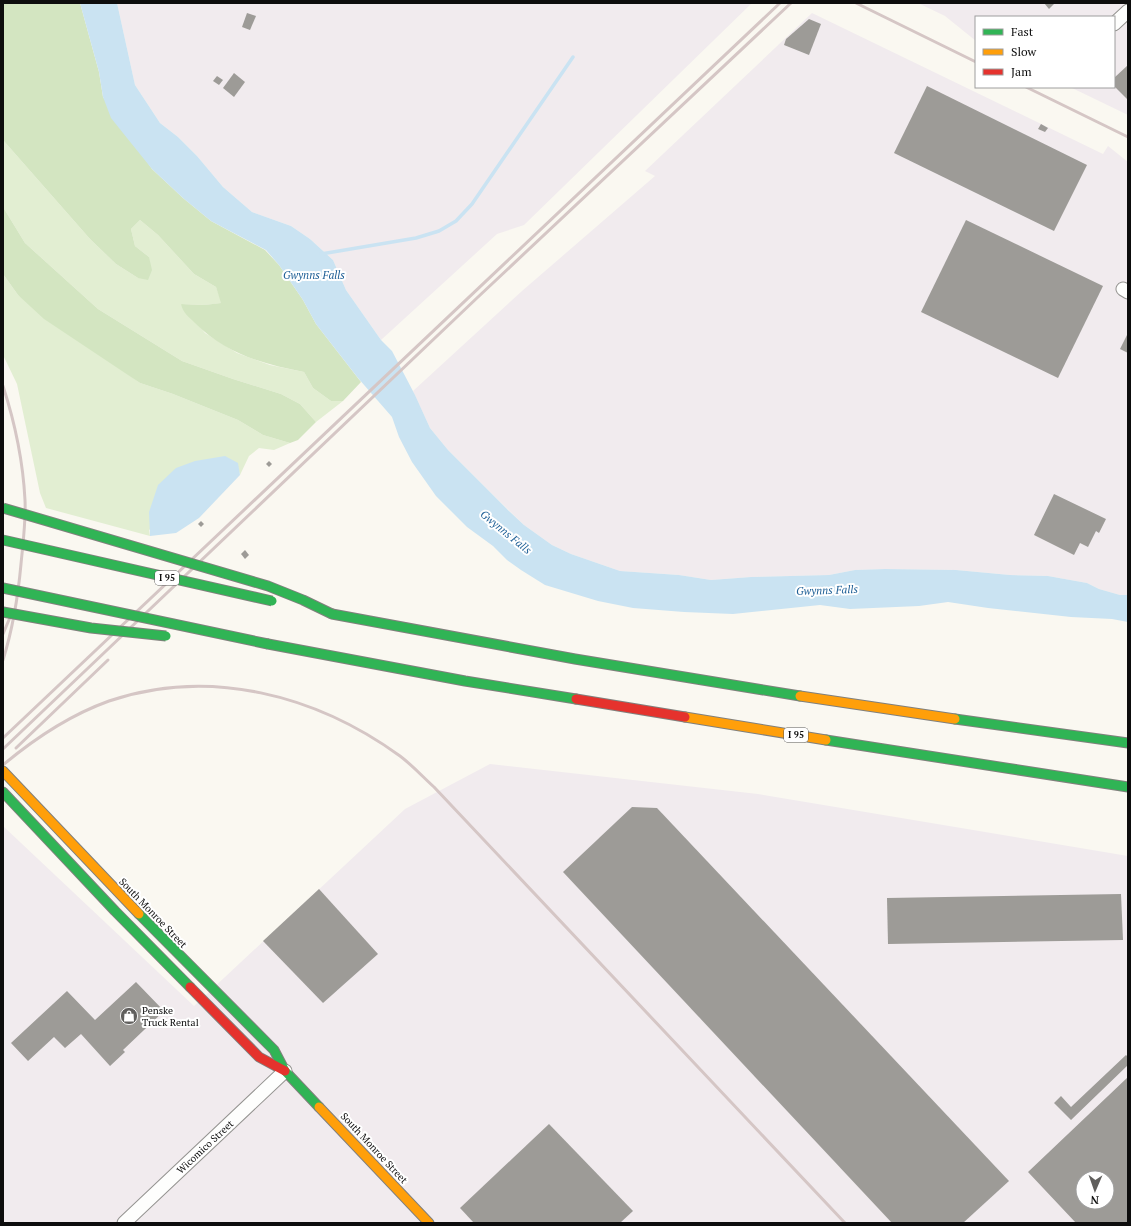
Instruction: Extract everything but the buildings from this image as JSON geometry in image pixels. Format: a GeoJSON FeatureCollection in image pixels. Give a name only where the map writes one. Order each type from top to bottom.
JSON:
{"type":"FeatureCollection","features":[{"type":"Feature","properties":{"kind":"main road"},"geometry":{"type":"LineString","coordinates":[[3,508],[268,586],[303,600],[332,614]]}},
{"type":"Feature","properties":{"kind":"main road","name":"I 95"},"geometry":{"type":"LineString","coordinates":[[3,540],[279,603]]}},
{"type":"Feature","properties":{"kind":"main road","name":"I 95"},"geometry":{"type":"LineString","coordinates":[[3,588],[268,644],[465,682],[1128,787]]}},
{"type":"Feature","properties":{"kind":"main road"},"geometry":{"type":"LineString","coordinates":[[294,606],[576,659],[756,689],[987,724],[1128,743]]}},
{"type":"Feature","properties":{"kind":"main road"},"geometry":{"type":"LineString","coordinates":[[3,612],[91,628],[174,637]]}},
{"type":"Feature","properties":{"kind":"main road"},"geometry":{"type":"LineString","coordinates":[[202,639],[268,644]]}},
{"type":"Feature","properties":{"kind":"main road","name":"South Monroe Street"},"geometry":{"type":"LineString","coordinates":[[3,771],[126,901],[274,1050],[285,1071],[429,1223]]}},
{"type":"Feature","properties":{"kind":"main road","name":"South Monroe Street"},"geometry":{"type":"LineString","coordinates":[[3,792],[115,911],[258,1057],[285,1071]]}},
{"type":"Feature","properties":{"kind":"street"},"geometry":{"type":"LineString","coordinates":[[1115,23],[1128,11]]}},
{"type":"Feature","properties":{"kind":"street","name":"Wicomico Street"},"geometry":{"type":"LineString","coordinates":[[124,1223],[285,1071]]}},
{"type":"Feature","properties":{"kind":"shaded area"},"geometry":{"type":"Polygon","coordinates":[[[117,3],[752,3],[524,225],[497,234],[381,340],[346,290],[333,260],[310,239],[291,226],[252,212],[223,187],[197,156],[178,137],[160,123],[135,85],[117,3]]]}},
{"type":"Feature","properties":{"kind":"shaded area"},"geometry":{"type":"Polygon","coordinates":[[[918,3],[1128,3],[1128,115],[1072,88],[1115,88],[1115,16],[975,16],[975,40],[945,16],[918,3]]]}},
{"type":"Feature","properties":{"kind":"shaded area"},"geometry":{"type":"Polygon","coordinates":[[[812,13],[1103,154],[1108,146],[1128,162],[1128,595],[1120,595],[1099,589],[1087,583],[1048,576],[1010,575],[956,570],[855,570],[829,575],[751,577],[711,580],[679,575],[620,571],[571,554],[552,545],[524,525],[448,450],[430,428],[413,391],[522,291],[655,176],[645,171],[812,13]]]}},
{"type":"Feature","properties":{"kind":"shaded area"},"geometry":{"type":"Polygon","coordinates":[[[490,764],[758,794],[1128,856],[1128,1223],[3,1223],[3,826],[194,1006],[405,809],[490,764]]]}},
{"type":"Feature","properties":{"kind":"green space"},"geometry":{"type":"Polygon","coordinates":[[[3,3],[80,3],[99,72],[103,97],[152,169],[183,198],[211,221],[265,250],[279,265],[303,300],[316,324],[361,382],[343,401],[331,401],[313,388],[304,372],[274,365],[246,356],[219,343],[207,334],[186,315],[181,304],[204,305],[221,303],[216,287],[194,274],[158,235],[140,220],[131,229],[135,246],[149,257],[152,270],[148,280],[138,278],[116,264],[90,239],[3,140],[3,3]]]}},
{"type":"Feature","properties":{"kind":"green space"},"geometry":{"type":"Polygon","coordinates":[[[3,140],[90,239],[116,264],[138,278],[149,257],[135,246],[131,229],[140,220],[158,235],[194,274],[216,287],[222,303],[204,305],[181,304],[205,333],[237,353],[270,365],[304,372],[313,388],[331,401],[343,401],[316,422],[300,404],[281,394],[182,361],[98,309],[25,243],[3,207],[3,140]]]}},
{"type":"Feature","properties":{"kind":"green space"},"geometry":{"type":"Polygon","coordinates":[[[3,207],[25,243],[98,309],[182,361],[281,394],[300,404],[316,422],[298,440],[290,443],[263,435],[238,420],[173,394],[140,383],[44,319],[18,295],[3,274],[3,207]]]}},
{"type":"Feature","properties":{"kind":"green space"},"geometry":{"type":"Polygon","coordinates":[[[3,274],[18,295],[140,383],[173,394],[238,420],[263,435],[290,443],[274,450],[259,448],[249,456],[240,475],[237,463],[149,530],[150,536],[46,508],[40,493],[17,384],[3,355],[3,274]]]}},
{"type":"Feature","properties":{"kind":"water","name":"Gwynns Falls"},"geometry":{"type":"Polygon","coordinates":[[[80,3],[117,3],[135,85],[160,123],[178,137],[197,156],[223,187],[252,212],[291,226],[310,239],[333,260],[346,290],[381,340],[392,351],[430,428],[448,450],[509,511],[524,525],[552,545],[571,554],[620,571],[679,575],[711,580],[751,577],[829,575],[855,570],[885,569],[956,570],[1010,575],[1048,576],[1087,583],[1099,589],[1120,595],[1128,595],[1128,622],[1112,619],[1071,617],[988,608],[948,602],[919,606],[850,609],[820,605],[733,614],[684,612],[633,608],[598,601],[545,585],[507,560],[493,546],[467,527],[436,496],[412,462],[399,437],[392,417],[358,378],[316,324],[303,300],[279,265],[266,250],[211,221],[183,198],[152,169],[111,118],[103,97],[99,72],[80,3]]]}},
{"type":"Feature","properties":{"kind":"water"},"geometry":{"type":"Polygon","coordinates":[[[225,456],[238,463],[240,475],[199,518],[176,533],[150,536],[149,512],[158,485],[176,468],[195,461],[225,456]]]}},
{"type":"Feature","properties":{"kind":"waterway"},"geometry":{"type":"LineString","coordinates":[[321,254],[416,238],[439,231],[456,221],[472,204],[573,57]]}},
{"type":"Feature","properties":{"kind":"railway"},"geometry":{"type":"LineString","coordinates":[[3,738],[780,3]]}},
{"type":"Feature","properties":{"kind":"railway"},"geometry":{"type":"LineString","coordinates":[[3,749],[478,297],[791,3]]}},
{"type":"Feature","properties":{"kind":"railway"},"geometry":{"type":"LineString","coordinates":[[856,3],[975,62]]}},
{"type":"Feature","properties":{"kind":"railway"},"geometry":{"type":"LineString","coordinates":[[1028,88],[1128,137]]}},
{"type":"Feature","properties":{"kind":"railway"},"geometry":{"type":"LineString","coordinates":[[3,386],[18,442],[24,485],[25,508],[25,524],[17,600],[10,636],[3,660]]}},
{"type":"Feature","properties":{"kind":"railway"},"geometry":{"type":"LineString","coordinates":[[3,634],[11,615]]}},
{"type":"Feature","properties":{"kind":"railway"},"geometry":{"type":"LineString","coordinates":[[16,748],[108,660]]}},
{"type":"Feature","properties":{"kind":"railway"},"geometry":{"type":"LineString","coordinates":[[3,765],[53,728],[80,713],[109,701],[147,691],[185,687],[223,687],[261,693],[298,703],[333,717],[368,735],[400,756],[434,787],[845,1223]]}},
{"type":"Feature","properties":{"kind":"traffic: fast"},"geometry":{"type":"LineString","coordinates":[[3,508],[268,586],[303,600],[332,614]]}},
{"type":"Feature","properties":{"kind":"traffic: fast"},"geometry":{"type":"LineString","coordinates":[[3,540],[272,601]]}},
{"type":"Feature","properties":{"kind":"traffic: fast"},"geometry":{"type":"LineString","coordinates":[[3,588],[268,644]]}},
{"type":"Feature","properties":{"kind":"traffic: fast"},"geometry":{"type":"LineString","coordinates":[[3,612],[91,628],[166,636]]}},
{"type":"Feature","properties":{"kind":"traffic: fast"},"geometry":{"type":"LineString","coordinates":[[332,614],[575,659],[800,696]]}},
{"type":"Feature","properties":{"kind":"traffic: fast"},"geometry":{"type":"LineString","coordinates":[[268,644],[465,681],[576,699]]}},
{"type":"Feature","properties":{"kind":"traffic: fast"},"geometry":{"type":"LineString","coordinates":[[955,719],[1128,743]]}},
{"type":"Feature","properties":{"kind":"traffic: fast"},"geometry":{"type":"LineString","coordinates":[[826,740],[1128,787]]}},
{"type":"Feature","properties":{"kind":"traffic: fast"},"geometry":{"type":"LineString","coordinates":[[3,792],[115,911],[190,987]]}},
{"type":"Feature","properties":{"kind":"traffic: fast"},"geometry":{"type":"LineString","coordinates":[[139,914],[274,1050],[285,1071],[319,1107]]}},
{"type":"Feature","properties":{"kind":"traffic: slow"},"geometry":{"type":"LineString","coordinates":[[800,696],[955,719]]}},
{"type":"Feature","properties":{"kind":"traffic: slow"},"geometry":{"type":"LineString","coordinates":[[685,717],[826,740]]}},
{"type":"Feature","properties":{"kind":"traffic: slow"},"geometry":{"type":"LineString","coordinates":[[3,771],[139,914]]}},
{"type":"Feature","properties":{"kind":"traffic: slow"},"geometry":{"type":"LineString","coordinates":[[319,1107],[429,1223]]}},
{"type":"Feature","properties":{"kind":"traffic: jam"},"geometry":{"type":"LineString","coordinates":[[576,699],[685,717]]}},
{"type":"Feature","properties":{"kind":"traffic: jam"},"geometry":{"type":"LineString","coordinates":[[190,987],[259,1057],[285,1071]]}},
{"type":"Feature","properties":{"kind":"place","name":"Penske Truck Rental"},"geometry":{"type":"Point","coordinates":[129,1016]}}]}
